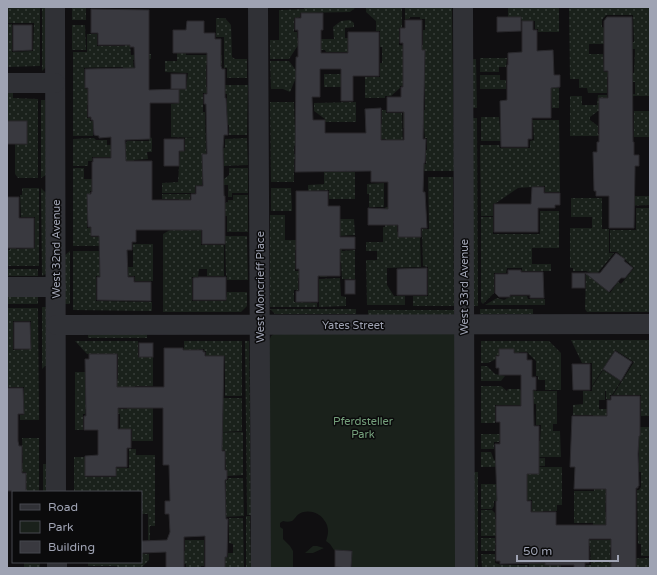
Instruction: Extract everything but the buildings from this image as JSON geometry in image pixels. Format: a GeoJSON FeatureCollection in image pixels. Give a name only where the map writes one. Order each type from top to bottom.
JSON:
{"type":"FeatureCollection","features":[{"type":"Feature","properties":{"kind":"street","name":"West 32nd Avenue"},"geometry":{"type":"LineString","coordinates":[[55,7],[56,491]]}},
{"type":"Feature","properties":{"kind":"street","name":"West Moncrieff Place"},"geometry":{"type":"LineString","coordinates":[[258,7],[261,568]]}},
{"type":"Feature","properties":{"kind":"street","name":"West 33rd Avenue"},"geometry":{"type":"LineString","coordinates":[[462,7],[465,568]]}},
{"type":"Feature","properties":{"kind":"street"},"geometry":{"type":"LineString","coordinates":[[7,84],[55,83]]}},
{"type":"Feature","properties":{"kind":"street"},"geometry":{"type":"LineString","coordinates":[[7,287],[56,287]]}},
{"type":"Feature","properties":{"kind":"street","name":"Yates Street"},"geometry":{"type":"LineString","coordinates":[[56,325],[650,324]]}},
{"type":"Feature","properties":{"kind":"green space"},"geometry":{"type":"Polygon","coordinates":[[[7,7],[40,7],[40,66],[7,67],[7,24],[12,24],[12,52],[33,51],[34,23],[7,23],[7,7]]]}},
{"type":"Feature","properties":{"kind":"green space"},"geometry":{"type":"Polygon","coordinates":[[[42,7],[46,7],[46,67],[42,71],[42,7]]]}},
{"type":"Feature","properties":{"kind":"green space"},"geometry":{"type":"Polygon","coordinates":[[[72,7],[86,7],[86,20],[72,20],[72,7]]]}},
{"type":"Feature","properties":{"kind":"green space"},"geometry":{"type":"Polygon","coordinates":[[[304,7],[355,8],[350,12],[300,13],[300,17],[294,18],[294,32],[297,32],[297,38],[301,38],[301,41],[289,59],[270,59],[270,40],[279,40],[279,10],[304,9],[304,7]]]}},
{"type":"Feature","properties":{"kind":"green space"},"geometry":{"type":"Polygon","coordinates":[[[366,7],[402,7],[402,28],[399,28],[399,45],[406,46],[403,66],[406,86],[400,86],[400,88],[391,96],[385,96],[385,98],[365,98],[365,77],[380,77],[380,63],[382,63],[380,31],[376,31],[376,21],[366,12],[366,7]]]}},
{"type":"Feature","properties":{"kind":"green space"},"geometry":{"type":"Polygon","coordinates":[[[405,7],[452,7],[454,171],[387,171],[414,164],[426,164],[424,150],[427,150],[427,138],[425,138],[424,128],[403,128],[403,110],[425,110],[425,87],[407,87],[407,74],[425,73],[425,50],[407,50],[407,45],[423,45],[425,19],[420,19],[420,17],[410,17],[409,19],[405,19],[405,7]]]}},
{"type":"Feature","properties":{"kind":"green space"},"geometry":{"type":"Polygon","coordinates":[[[508,7],[559,7],[559,32],[538,32],[538,29],[535,29],[535,21],[522,21],[521,17],[508,17],[508,7]]]}},
{"type":"Feature","properties":{"kind":"green space"},"geometry":{"type":"Polygon","coordinates":[[[569,7],[650,7],[650,96],[629,96],[629,94],[635,94],[635,82],[632,82],[629,73],[634,73],[635,49],[611,49],[607,42],[634,42],[633,15],[606,15],[602,20],[602,27],[605,28],[605,44],[589,44],[589,54],[603,54],[604,72],[627,72],[627,76],[607,77],[607,93],[588,93],[587,88],[579,88],[579,79],[570,79],[569,7]]]}},
{"type":"Feature","properties":{"kind":"green space"},"geometry":{"type":"Polygon","coordinates":[[[216,18],[225,18],[231,25],[232,57],[235,59],[247,59],[247,78],[227,78],[227,68],[224,68],[224,37],[216,37],[216,18]]]}},
{"type":"Feature","properties":{"kind":"green space"},"geometry":{"type":"Polygon","coordinates":[[[350,20],[354,23],[354,27],[345,28],[345,38],[354,38],[355,52],[326,52],[325,50],[319,50],[321,39],[334,39],[333,27],[341,21],[350,20]]]}},
{"type":"Feature","properties":{"kind":"green space"},"geometry":{"type":"Polygon","coordinates":[[[72,25],[85,25],[86,50],[72,50],[72,25]]]}},
{"type":"Feature","properties":{"kind":"green space"},"geometry":{"type":"Polygon","coordinates":[[[87,34],[97,34],[97,46],[125,46],[125,34],[129,34],[131,55],[151,54],[151,59],[133,60],[134,70],[123,90],[123,67],[73,68],[73,52],[87,52],[87,34]]]}},
{"type":"Feature","properties":{"kind":"green space"},"geometry":{"type":"Polygon","coordinates":[[[186,48],[186,55],[222,55],[222,65],[206,65],[206,87],[224,87],[224,93],[203,93],[206,154],[202,154],[202,185],[195,186],[195,193],[162,193],[162,183],[178,182],[180,151],[185,151],[185,138],[200,138],[171,137],[171,104],[179,103],[179,89],[186,89],[188,73],[165,72],[165,61],[177,61],[177,51],[186,48]]]}},
{"type":"Feature","properties":{"kind":"green space"},"geometry":{"type":"Polygon","coordinates":[[[480,58],[507,58],[506,67],[499,67],[499,72],[480,72],[480,58]]]}},
{"type":"Feature","properties":{"kind":"green space"},"geometry":{"type":"Polygon","coordinates":[[[472,59],[476,59],[477,108],[472,108],[472,59]]]}},
{"type":"Feature","properties":{"kind":"green space"},"geometry":{"type":"Polygon","coordinates":[[[270,61],[289,61],[298,73],[290,92],[283,89],[271,89],[270,61]]]}},
{"type":"Feature","properties":{"kind":"green space"},"geometry":{"type":"Polygon","coordinates":[[[73,68],[84,68],[85,89],[119,89],[91,105],[87,105],[87,118],[90,118],[90,121],[93,121],[93,136],[73,136],[73,68]]]}},
{"type":"Feature","properties":{"kind":"green space"},"geometry":{"type":"Polygon","coordinates":[[[324,74],[346,74],[346,87],[324,87],[324,74]]]}},
{"type":"Feature","properties":{"kind":"green space"},"geometry":{"type":"Polygon","coordinates":[[[480,75],[500,75],[500,80],[506,80],[506,89],[480,89],[480,75]]]}},
{"type":"Feature","properties":{"kind":"green space"},"geometry":{"type":"Polygon","coordinates":[[[225,85],[248,85],[247,135],[229,135],[229,125],[206,124],[206,119],[227,119],[227,94],[225,94],[225,85]]]}},
{"type":"Feature","properties":{"kind":"green space"},"geometry":{"type":"Polygon","coordinates":[[[551,88],[559,88],[559,108],[552,108],[551,95],[539,95],[551,88]]]}},
{"type":"Feature","properties":{"kind":"green space"},"geometry":{"type":"Polygon","coordinates":[[[7,92],[13,92],[13,98],[38,99],[38,178],[18,178],[15,174],[15,144],[27,144],[27,121],[7,121],[7,92]]]}},
{"type":"Feature","properties":{"kind":"green space"},"geometry":{"type":"Polygon","coordinates":[[[598,95],[607,95],[607,111],[598,111],[590,117],[590,120],[598,126],[598,134],[633,134],[633,136],[570,136],[570,96],[582,96],[582,105],[597,105],[598,95]]]}},
{"type":"Feature","properties":{"kind":"green space"},"geometry":{"type":"Polygon","coordinates":[[[41,100],[45,100],[46,175],[41,178],[41,100]]]}},
{"type":"Feature","properties":{"kind":"green space"},"geometry":{"type":"Polygon","coordinates":[[[270,102],[294,102],[295,131],[325,131],[294,146],[294,154],[327,154],[327,159],[294,159],[294,182],[271,182],[270,102]]]}},
{"type":"Feature","properties":{"kind":"green space"},"geometry":{"type":"Polygon","coordinates":[[[356,102],[356,122],[325,122],[325,119],[314,111],[314,103],[356,102]]]}},
{"type":"Feature","properties":{"kind":"green space"},"geometry":{"type":"Polygon","coordinates":[[[382,110],[386,110],[386,113],[402,113],[403,151],[387,151],[386,139],[369,139],[369,132],[366,132],[366,124],[382,124],[382,110]]]}},
{"type":"Feature","properties":{"kind":"green space"},"geometry":{"type":"Polygon","coordinates":[[[634,111],[650,111],[650,137],[634,137],[634,111]]]}},
{"type":"Feature","properties":{"kind":"green space"},"geometry":{"type":"Polygon","coordinates":[[[481,117],[499,117],[501,141],[481,141],[481,117]]]}},
{"type":"Feature","properties":{"kind":"green space"},"geometry":{"type":"Polygon","coordinates":[[[473,118],[477,118],[478,306],[473,306],[473,118]]]}},
{"type":"Feature","properties":{"kind":"green space"},"geometry":{"type":"Polygon","coordinates":[[[503,120],[559,120],[560,192],[545,192],[545,186],[518,188],[493,204],[493,216],[481,216],[480,145],[499,145],[500,148],[530,148],[530,141],[534,140],[533,123],[503,123],[503,120]]]}},
{"type":"Feature","properties":{"kind":"green space"},"geometry":{"type":"Polygon","coordinates":[[[149,137],[152,138],[152,152],[147,152],[148,159],[134,160],[134,177],[118,157],[92,157],[92,161],[88,161],[88,166],[73,166],[73,139],[94,138],[96,140],[107,140],[107,145],[126,144],[127,141],[149,141],[149,137]]]}},
{"type":"Feature","properties":{"kind":"green space"},"geometry":{"type":"Polygon","coordinates":[[[247,138],[248,165],[224,166],[224,154],[207,154],[207,148],[225,148],[225,139],[247,138]]]}},
{"type":"Feature","properties":{"kind":"green space"},"geometry":{"type":"Polygon","coordinates":[[[73,168],[84,168],[84,179],[127,179],[118,191],[90,191],[90,194],[87,194],[87,205],[91,206],[91,219],[87,219],[87,228],[91,228],[91,237],[106,237],[118,246],[73,246],[73,168]]]}},
{"type":"Feature","properties":{"kind":"green space"},"geometry":{"type":"Polygon","coordinates":[[[229,168],[248,168],[248,193],[232,193],[232,197],[228,197],[228,185],[203,185],[203,181],[224,179],[229,175],[229,168]]]}},
{"type":"Feature","properties":{"kind":"green space"},"geometry":{"type":"Polygon","coordinates":[[[324,172],[355,172],[355,199],[329,199],[329,190],[308,191],[308,185],[324,184],[324,172]]]}},
{"type":"Feature","properties":{"kind":"green space"},"geometry":{"type":"Polygon","coordinates":[[[428,177],[453,177],[454,306],[413,306],[413,296],[428,296],[428,267],[423,266],[422,229],[429,229],[428,177]]]}},
{"type":"Feature","properties":{"kind":"green space"},"geometry":{"type":"Polygon","coordinates":[[[384,183],[384,207],[369,207],[367,184],[384,183]]]}},
{"type":"Feature","properties":{"kind":"green space"},"geometry":{"type":"Polygon","coordinates":[[[22,188],[39,188],[39,266],[7,266],[7,250],[10,250],[10,222],[7,208],[15,216],[16,249],[35,248],[35,217],[21,217],[20,195],[22,195],[22,188]]]}},
{"type":"Feature","properties":{"kind":"green space"},"geometry":{"type":"Polygon","coordinates":[[[41,188],[46,193],[46,274],[42,276],[41,188]]]}},
{"type":"Feature","properties":{"kind":"green space"},"geometry":{"type":"Polygon","coordinates":[[[271,188],[291,188],[292,211],[271,211],[271,188]]]}},
{"type":"Feature","properties":{"kind":"green space"},"geometry":{"type":"Polygon","coordinates":[[[162,194],[190,194],[190,209],[179,213],[179,199],[162,199],[162,194]]]}},
{"type":"Feature","properties":{"kind":"green space"},"geometry":{"type":"Polygon","coordinates":[[[233,195],[248,195],[248,232],[227,232],[227,216],[223,216],[223,204],[228,202],[228,200],[233,200],[233,195]]]}},
{"type":"Feature","properties":{"kind":"green space"},"geometry":{"type":"Polygon","coordinates":[[[620,196],[650,196],[650,205],[626,206],[620,196]]]}},
{"type":"Feature","properties":{"kind":"green space"},"geometry":{"type":"Polygon","coordinates":[[[571,198],[602,198],[602,229],[609,229],[609,253],[614,253],[596,275],[586,271],[573,271],[573,268],[570,268],[570,228],[592,228],[592,217],[571,217],[571,198]]]}},
{"type":"Feature","properties":{"kind":"green space"},"geometry":{"type":"Polygon","coordinates":[[[386,207],[401,207],[397,218],[397,232],[401,232],[401,237],[420,237],[421,267],[387,268],[387,285],[394,296],[405,296],[405,305],[367,305],[366,260],[377,260],[377,251],[366,251],[366,242],[383,242],[383,227],[385,227],[386,207]]]}},
{"type":"Feature","properties":{"kind":"green space"},"geometry":{"type":"Polygon","coordinates":[[[636,208],[650,208],[650,312],[587,312],[585,309],[586,273],[595,277],[605,285],[603,287],[610,293],[618,282],[621,284],[634,268],[617,252],[610,252],[610,230],[636,230],[636,208]]]}},
{"type":"Feature","properties":{"kind":"green space"},"geometry":{"type":"Polygon","coordinates":[[[540,211],[559,211],[559,248],[532,248],[532,264],[551,264],[551,271],[522,271],[522,268],[507,268],[506,273],[494,273],[494,293],[483,304],[481,302],[481,217],[493,217],[493,234],[540,234],[540,211]]]}},
{"type":"Feature","properties":{"kind":"green space"},"geometry":{"type":"Polygon","coordinates":[[[270,215],[285,215],[285,240],[325,240],[325,249],[295,250],[295,271],[307,271],[319,267],[319,277],[298,278],[298,290],[294,290],[294,302],[317,303],[317,307],[270,307],[270,215]]]}},
{"type":"Feature","properties":{"kind":"green space"},"geometry":{"type":"Polygon","coordinates":[[[323,219],[354,219],[355,235],[339,236],[323,219]]]}},
{"type":"Feature","properties":{"kind":"green space"},"geometry":{"type":"Polygon","coordinates":[[[170,230],[201,230],[201,245],[224,245],[224,276],[207,276],[207,269],[199,269],[198,277],[192,277],[192,301],[226,301],[227,292],[247,292],[247,306],[241,312],[163,312],[163,234],[170,230]]]}},
{"type":"Feature","properties":{"kind":"green space"},"geometry":{"type":"Polygon","coordinates":[[[225,236],[247,236],[248,280],[227,280],[225,236]]]}},
{"type":"Feature","properties":{"kind":"green space"},"geometry":{"type":"Polygon","coordinates":[[[342,237],[342,251],[355,250],[355,279],[342,279],[341,262],[327,262],[327,277],[320,277],[320,267],[342,237]]]}},
{"type":"Feature","properties":{"kind":"green space"},"geometry":{"type":"Polygon","coordinates":[[[133,244],[153,244],[153,281],[135,281],[135,276],[128,276],[128,267],[133,267],[133,244]]]}},
{"type":"Feature","properties":{"kind":"green space"},"geometry":{"type":"Polygon","coordinates":[[[70,251],[70,304],[65,304],[65,255],[70,251]]]}},
{"type":"Feature","properties":{"kind":"green space"},"geometry":{"type":"Polygon","coordinates":[[[73,251],[99,251],[99,265],[127,276],[96,276],[96,301],[152,302],[152,311],[73,310],[73,251]]]}},
{"type":"Feature","properties":{"kind":"green space"},"geometry":{"type":"Polygon","coordinates":[[[7,269],[38,269],[38,276],[7,276],[7,269]]]}},
{"type":"Feature","properties":{"kind":"green space"},"geometry":{"type":"Polygon","coordinates":[[[340,278],[341,296],[346,297],[346,306],[319,307],[319,279],[340,278]]]}},
{"type":"Feature","properties":{"kind":"green space"},"geometry":{"type":"Polygon","coordinates":[[[7,296],[38,296],[38,304],[7,304],[7,296]]]}},
{"type":"Feature","properties":{"kind":"green space"},"geometry":{"type":"Polygon","coordinates":[[[512,296],[527,296],[528,299],[545,299],[545,305],[485,305],[497,298],[504,300],[512,296]]]}},
{"type":"Feature","properties":{"kind":"green space"},"geometry":{"type":"Polygon","coordinates":[[[42,307],[46,307],[46,365],[42,369],[42,307]]]}},
{"type":"Feature","properties":{"kind":"green space"},"geometry":{"type":"Polygon","coordinates":[[[7,308],[38,308],[39,420],[20,420],[20,415],[24,415],[24,387],[7,387],[7,308]],[[13,321],[13,350],[31,349],[31,321],[13,321]]]}},
{"type":"Feature","properties":{"kind":"green space"},"geometry":{"type":"Polygon","coordinates":[[[270,309],[356,309],[356,314],[275,314],[270,309]]]}},
{"type":"Feature","properties":{"kind":"green space"},"geometry":{"type":"Polygon","coordinates":[[[480,309],[533,309],[533,314],[480,314],[480,309]]]}},
{"type":"Feature","properties":{"kind":"green space"},"geometry":{"type":"Polygon","coordinates":[[[368,310],[454,310],[454,315],[368,315],[368,310]]]}},
{"type":"Feature","properties":{"kind":"green space","name":"Pferdsteller Park"},"geometry":{"type":"Polygon","coordinates":[[[456,333],[457,568],[352,568],[352,550],[334,550],[326,541],[328,530],[326,522],[322,517],[313,512],[302,512],[292,521],[283,521],[280,523],[280,527],[283,529],[283,539],[293,551],[293,568],[270,568],[269,341],[271,336],[274,334],[456,333]]]}},
{"type":"Feature","properties":{"kind":"green space"},"geometry":{"type":"Polygon","coordinates":[[[88,334],[147,334],[147,338],[88,338],[88,334]]]}},
{"type":"Feature","properties":{"kind":"green space"},"geometry":{"type":"Polygon","coordinates":[[[571,340],[650,340],[650,416],[641,416],[641,395],[613,395],[634,362],[615,350],[592,386],[592,363],[582,363],[571,340]]]}},
{"type":"Feature","properties":{"kind":"green space"},"geometry":{"type":"Polygon","coordinates":[[[75,341],[138,341],[138,357],[153,357],[153,386],[135,386],[135,408],[153,408],[153,441],[132,441],[132,429],[120,429],[120,414],[113,414],[113,409],[127,409],[127,404],[116,388],[88,379],[118,379],[118,354],[87,354],[75,341]]]}},
{"type":"Feature","properties":{"kind":"green space"},"geometry":{"type":"Polygon","coordinates":[[[184,341],[242,341],[242,396],[225,396],[225,356],[206,356],[206,351],[204,351],[204,349],[184,351],[184,341]]]}},
{"type":"Feature","properties":{"kind":"green space"},"geometry":{"type":"Polygon","coordinates":[[[245,341],[249,341],[251,515],[247,515],[245,341]]]}},
{"type":"Feature","properties":{"kind":"green space"},"geometry":{"type":"Polygon","coordinates":[[[481,341],[549,341],[561,353],[561,390],[545,390],[545,380],[538,380],[538,376],[536,376],[536,361],[527,352],[519,352],[519,355],[515,355],[514,349],[499,349],[499,355],[496,355],[496,359],[488,363],[481,363],[481,341]]]}},
{"type":"Feature","properties":{"kind":"green space"},"geometry":{"type":"Polygon","coordinates":[[[481,366],[487,366],[495,374],[505,376],[501,381],[481,381],[481,366]]]}},
{"type":"Feature","properties":{"kind":"green space"},"geometry":{"type":"Polygon","coordinates":[[[603,370],[621,381],[612,395],[610,395],[610,399],[606,399],[606,391],[592,391],[592,387],[603,370]]]}},
{"type":"Feature","properties":{"kind":"green space"},"geometry":{"type":"Polygon","coordinates":[[[75,372],[87,372],[85,404],[112,404],[112,409],[85,409],[85,414],[83,414],[83,430],[75,430],[75,372]]]}},
{"type":"Feature","properties":{"kind":"green space"},"geometry":{"type":"Polygon","coordinates":[[[481,386],[501,386],[507,391],[508,389],[520,389],[521,391],[557,391],[557,424],[553,424],[553,431],[560,431],[561,457],[536,457],[530,442],[540,441],[541,425],[536,425],[536,404],[530,403],[530,401],[521,401],[521,405],[495,405],[495,423],[481,423],[481,386]]]}},
{"type":"Feature","properties":{"kind":"green space"},"geometry":{"type":"Polygon","coordinates":[[[583,391],[605,391],[605,400],[599,400],[599,409],[609,409],[609,413],[593,433],[593,415],[573,415],[573,405],[583,404],[583,391]]]}},
{"type":"Feature","properties":{"kind":"green space"},"geometry":{"type":"Polygon","coordinates":[[[184,398],[242,398],[242,431],[223,432],[223,413],[187,413],[184,398]]]}},
{"type":"Feature","properties":{"kind":"green space"},"geometry":{"type":"Polygon","coordinates":[[[640,427],[650,427],[650,556],[641,556],[641,544],[638,544],[637,490],[641,487],[641,472],[636,470],[636,463],[639,463],[639,447],[635,446],[635,436],[640,436],[640,427]]]}},
{"type":"Feature","properties":{"kind":"green space"},"geometry":{"type":"Polygon","coordinates":[[[243,432],[243,475],[227,476],[225,450],[220,450],[193,433],[243,432]]]}},
{"type":"Feature","properties":{"kind":"green space"},"geometry":{"type":"Polygon","coordinates":[[[481,434],[515,434],[523,441],[499,441],[494,442],[494,449],[481,449],[481,434]]]}},
{"type":"Feature","properties":{"kind":"green space"},"geometry":{"type":"Polygon","coordinates":[[[22,438],[39,438],[39,491],[26,491],[26,472],[7,472],[7,463],[23,463],[22,438]]]}},
{"type":"Feature","properties":{"kind":"green space"},"geometry":{"type":"Polygon","coordinates":[[[129,449],[136,449],[136,455],[155,455],[155,526],[150,526],[150,540],[148,540],[148,514],[142,514],[142,491],[74,491],[74,457],[85,457],[85,477],[116,477],[116,468],[129,468],[129,449]]]}},
{"type":"Feature","properties":{"kind":"green space"},"geometry":{"type":"Polygon","coordinates":[[[481,452],[491,452],[494,460],[545,458],[545,466],[481,467],[481,452]]]}},
{"type":"Feature","properties":{"kind":"green space"},"geometry":{"type":"Polygon","coordinates":[[[43,464],[47,464],[47,491],[43,491],[43,464]]]}},
{"type":"Feature","properties":{"kind":"green space"},"geometry":{"type":"Polygon","coordinates":[[[539,467],[562,467],[562,505],[557,505],[557,511],[543,511],[543,525],[532,515],[532,500],[494,501],[494,506],[492,509],[481,509],[481,484],[499,484],[511,489],[527,489],[527,474],[539,474],[539,467]]]}},
{"type":"Feature","properties":{"kind":"green space"},"geometry":{"type":"Polygon","coordinates":[[[594,469],[610,489],[636,489],[636,492],[606,493],[605,512],[620,512],[620,518],[606,518],[605,538],[593,538],[593,523],[574,523],[574,491],[594,491],[594,469]]]}},
{"type":"Feature","properties":{"kind":"green space"},"geometry":{"type":"Polygon","coordinates":[[[474,472],[478,472],[478,568],[474,568],[474,472]]]}},
{"type":"Feature","properties":{"kind":"green space"},"geometry":{"type":"Polygon","coordinates":[[[228,478],[243,478],[244,516],[222,517],[223,508],[226,507],[226,480],[228,480],[228,478]]]}},
{"type":"Feature","properties":{"kind":"green space"},"geometry":{"type":"Polygon","coordinates":[[[481,510],[492,510],[495,513],[495,519],[499,519],[499,527],[496,527],[496,536],[481,536],[481,510]]]}},
{"type":"Feature","properties":{"kind":"green space"},"geometry":{"type":"Polygon","coordinates":[[[246,516],[250,516],[251,568],[246,568],[246,516]]]}},
{"type":"Feature","properties":{"kind":"green space"},"geometry":{"type":"Polygon","coordinates":[[[229,518],[243,518],[244,568],[205,566],[205,558],[228,557],[228,553],[233,553],[233,544],[229,543],[229,518]]]}},
{"type":"Feature","properties":{"kind":"green space"},"geometry":{"type":"Polygon","coordinates":[[[481,538],[495,538],[495,543],[499,543],[499,545],[495,545],[495,551],[481,551],[481,538]]]}},
{"type":"Feature","properties":{"kind":"green space"},"geometry":{"type":"Polygon","coordinates":[[[185,540],[204,540],[204,566],[201,566],[201,568],[186,568],[186,564],[166,564],[166,551],[185,551],[185,540]]]}},
{"type":"Feature","properties":{"kind":"green space"},"geometry":{"type":"Polygon","coordinates":[[[572,540],[614,540],[614,547],[610,548],[610,559],[650,558],[650,568],[586,568],[586,565],[591,565],[590,546],[572,546],[572,540]]]}},
{"type":"Feature","properties":{"kind":"green space"},"geometry":{"type":"Polygon","coordinates":[[[313,546],[324,548],[313,553],[305,553],[313,546]]]}},
{"type":"Feature","properties":{"kind":"green space"},"geometry":{"type":"Polygon","coordinates":[[[545,553],[545,565],[561,565],[561,568],[529,568],[529,563],[545,553]]]}},
{"type":"Feature","properties":{"kind":"green space"},"geometry":{"type":"Polygon","coordinates":[[[142,554],[149,554],[149,560],[141,568],[88,566],[88,563],[142,563],[142,554]]]}},
{"type":"Feature","properties":{"kind":"green space"},"geometry":{"type":"Polygon","coordinates":[[[481,554],[495,554],[495,563],[501,565],[528,565],[528,568],[482,568],[481,554]]]}},
{"type":"Feature","properties":{"kind":"green space"},"geometry":{"type":"Polygon","coordinates":[[[24,563],[40,563],[40,568],[24,568],[24,563]]]}}]}
